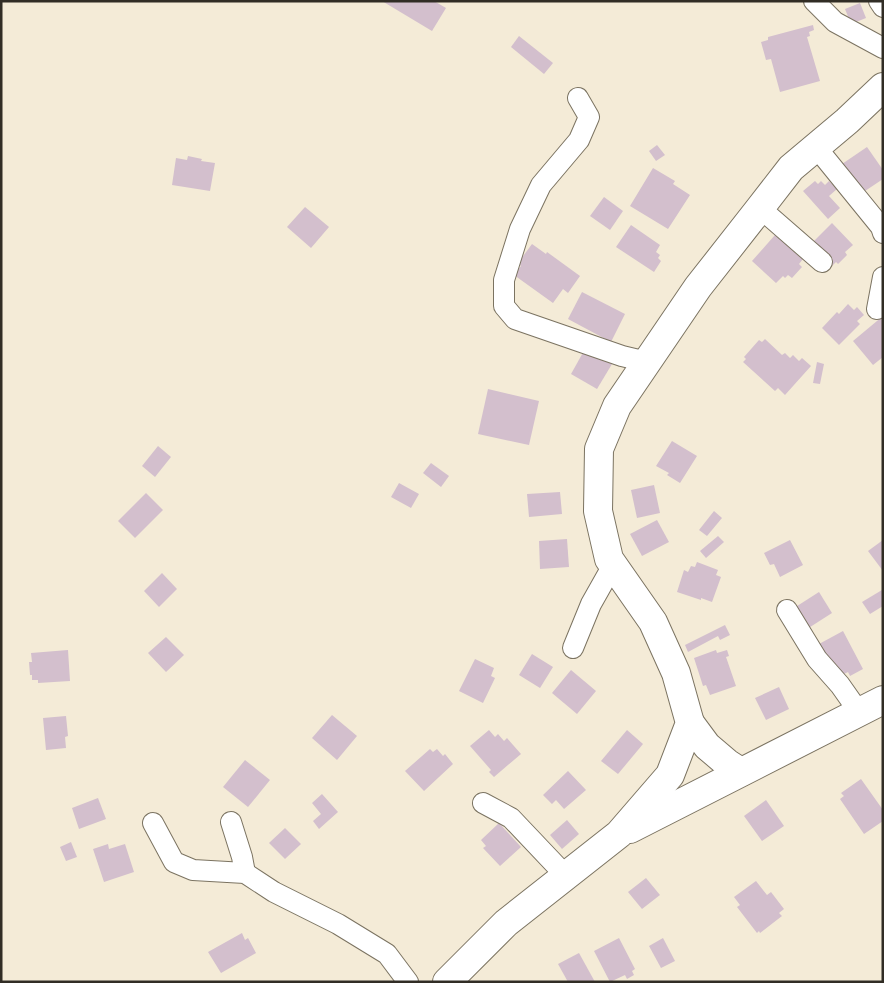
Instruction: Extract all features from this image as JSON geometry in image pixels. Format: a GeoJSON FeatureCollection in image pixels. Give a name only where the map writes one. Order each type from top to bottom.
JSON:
{"type":"FeatureCollection","features":[{"type":"Feature","properties":{"kind":"street"},"geometry":{"type":"LineString","coordinates":[[814,1],[835,22],[883,48]]}},
{"type":"Feature","properties":{"kind":"street"},"geometry":{"type":"LineString","coordinates":[[879,1],[883,7]]}},
{"type":"Feature","properties":{"kind":"street"},"geometry":{"type":"LineString","coordinates":[[742,772],[727,763],[707,746],[690,723],[676,673],[653,622],[609,559],[598,511],[599,449],[617,406],[698,287],[791,168],[881,92]]}},
{"type":"Feature","properties":{"kind":"street"},"geometry":{"type":"LineString","coordinates":[[578,98],[589,117],[579,140],[541,186],[520,229],[504,280],[504,306],[515,319],[622,356],[647,362]]}},
{"type":"Feature","properties":{"kind":"street"},"geometry":{"type":"LineString","coordinates":[[816,146],[882,227],[883,234]]}},
{"type":"Feature","properties":{"kind":"street"},"geometry":{"type":"LineString","coordinates":[[760,208],[822,262]]}},
{"type":"Feature","properties":{"kind":"street"},"geometry":{"type":"LineString","coordinates":[[876,309],[883,277]]}},
{"type":"Feature","properties":{"kind":"street"},"geometry":{"type":"LineString","coordinates":[[573,648],[591,604],[614,565]]}},
{"type":"Feature","properties":{"kind":"street"},"geometry":{"type":"LineString","coordinates":[[786,610],[817,658],[840,685],[859,712]]}},
{"type":"Feature","properties":{"kind":"street"},"geometry":{"type":"LineString","coordinates":[[619,834],[883,700]]}},
{"type":"Feature","properties":{"kind":"street"},"geometry":{"type":"LineString","coordinates":[[447,982],[506,923],[619,834],[670,775],[690,723]]}},
{"type":"Feature","properties":{"kind":"street"},"geometry":{"type":"LineString","coordinates":[[483,803],[511,818],[566,876]]}},
{"type":"Feature","properties":{"kind":"street"},"geometry":{"type":"LineString","coordinates":[[231,822],[242,857],[245,874]]}},
{"type":"Feature","properties":{"kind":"street"},"geometry":{"type":"LineString","coordinates":[[153,823],[174,862],[193,870],[245,874],[274,892],[338,924],[386,954],[408,982]]}},
{"type":"Feature","properties":{"kind":"building"},"geometry":{"type":"Polygon","coordinates":[[[382,1],[434,1],[446,8],[432,31],[382,1]]]}},
{"type":"Feature","properties":{"kind":"building"},"geometry":{"type":"Polygon","coordinates":[[[860,3],[866,18],[851,24],[845,9],[860,3]]]}},
{"type":"Feature","properties":{"kind":"building"},"geometry":{"type":"Polygon","coordinates":[[[813,25],[814,30],[809,32],[810,36],[807,37],[820,81],[780,92],[771,59],[766,60],[761,42],[768,40],[768,37],[813,25]]]}},
{"type":"Feature","properties":{"kind":"building"},"geometry":{"type":"Polygon","coordinates":[[[519,36],[553,63],[544,74],[511,47],[519,36]]]}},
{"type":"Feature","properties":{"kind":"building"},"geometry":{"type":"Polygon","coordinates":[[[657,145],[665,155],[656,161],[649,151],[657,145]]]}},
{"type":"Feature","properties":{"kind":"building"},"geometry":{"type":"Polygon","coordinates":[[[867,147],[883,170],[883,179],[862,193],[842,164],[867,147]]]}},
{"type":"Feature","properties":{"kind":"building"},"geometry":{"type":"Polygon","coordinates":[[[188,156],[202,159],[201,161],[215,163],[210,191],[172,185],[176,158],[187,160],[188,156]]]}},
{"type":"Feature","properties":{"kind":"building"},"geometry":{"type":"Polygon","coordinates":[[[653,168],[675,181],[673,184],[690,195],[668,229],[630,206],[653,168]]]}},
{"type":"Feature","properties":{"kind":"building"},"geometry":{"type":"Polygon","coordinates":[[[815,181],[818,184],[821,181],[825,185],[829,181],[837,189],[829,196],[840,208],[828,219],[803,191],[815,181]]]}},
{"type":"Feature","properties":{"kind":"building"},"geometry":{"type":"Polygon","coordinates":[[[604,197],[623,211],[610,230],[590,216],[604,197]]]}},
{"type":"Feature","properties":{"kind":"building"},"geometry":{"type":"Polygon","coordinates":[[[305,207],[329,227],[311,248],[287,227],[305,207]]]}},
{"type":"Feature","properties":{"kind":"building"},"geometry":{"type":"Polygon","coordinates":[[[832,223],[853,245],[845,252],[847,255],[838,264],[836,262],[832,266],[814,247],[817,244],[814,241],[832,223]]]}},
{"type":"Feature","properties":{"kind":"building"},"geometry":{"type":"Polygon","coordinates":[[[631,225],[660,245],[656,252],[660,255],[658,258],[661,261],[654,272],[616,247],[631,225]]]}},
{"type":"Feature","properties":{"kind":"building"},"geometry":{"type":"Polygon","coordinates":[[[775,235],[803,259],[799,264],[802,267],[792,278],[788,275],[785,278],[783,276],[776,283],[752,261],[775,235]]]}},
{"type":"Feature","properties":{"kind":"building"},"geometry":{"type":"Polygon","coordinates":[[[532,244],[546,254],[547,252],[580,276],[568,293],[563,289],[553,303],[514,275],[521,266],[518,263],[532,244]]]}},
{"type":"Feature","properties":{"kind":"building"},"geometry":{"type":"Polygon","coordinates":[[[582,292],[625,314],[611,342],[568,319],[582,292]]]}},
{"type":"Feature","properties":{"kind":"building"},"geometry":{"type":"Polygon","coordinates":[[[848,304],[854,310],[857,307],[864,315],[857,321],[860,324],[839,345],[822,328],[837,312],[839,314],[848,304]]]}},
{"type":"Feature","properties":{"kind":"building"},"geometry":{"type":"Polygon","coordinates":[[[883,316],[883,357],[873,365],[853,341],[883,316]]]}},
{"type":"Feature","properties":{"kind":"building"},"geometry":{"type":"Polygon","coordinates":[[[765,339],[782,355],[785,353],[790,358],[793,355],[799,361],[802,358],[811,366],[785,395],[778,388],[775,391],[743,362],[746,359],[744,357],[759,340],[762,342],[765,339]]]}},
{"type":"Feature","properties":{"kind":"building"},"geometry":{"type":"Polygon","coordinates":[[[585,349],[612,364],[597,389],[571,374],[585,349]]]}},
{"type":"Feature","properties":{"kind":"building"},"geometry":{"type":"Polygon","coordinates":[[[817,362],[824,364],[820,384],[813,383],[817,362]]]}},
{"type":"Feature","properties":{"kind":"building"},"geometry":{"type":"Polygon","coordinates":[[[488,389],[539,401],[529,445],[478,434],[488,389]]]}},
{"type":"Feature","properties":{"kind":"building"},"geometry":{"type":"Polygon","coordinates":[[[672,441],[697,456],[680,483],[667,475],[669,473],[656,466],[672,441]]]}},
{"type":"Feature","properties":{"kind":"building"},"geometry":{"type":"Polygon","coordinates":[[[158,446],[171,457],[155,477],[142,466],[158,446]]]}},
{"type":"Feature","properties":{"kind":"building"},"geometry":{"type":"Polygon","coordinates":[[[431,463],[449,476],[441,487],[423,473],[431,463]]]}},
{"type":"Feature","properties":{"kind":"building"},"geometry":{"type":"Polygon","coordinates":[[[399,483],[419,494],[411,508],[391,497],[399,483]]]}},
{"type":"Feature","properties":{"kind":"building"},"geometry":{"type":"Polygon","coordinates":[[[654,485],[660,513],[637,518],[631,490],[654,485]]]}},
{"type":"Feature","properties":{"kind":"building"},"geometry":{"type":"Polygon","coordinates":[[[560,492],[562,514],[529,517],[527,494],[560,492]]]}},
{"type":"Feature","properties":{"kind":"building"},"geometry":{"type":"Polygon","coordinates":[[[146,493],[163,510],[135,538],[118,521],[146,493]]]}},
{"type":"Feature","properties":{"kind":"building"},"geometry":{"type":"Polygon","coordinates":[[[714,511],[722,518],[707,536],[699,530],[714,511]]]}},
{"type":"Feature","properties":{"kind":"building"},"geometry":{"type":"Polygon","coordinates":[[[657,520],[669,542],[642,556],[630,534],[657,520]]]}},
{"type":"Feature","properties":{"kind":"building"},"geometry":{"type":"Polygon","coordinates":[[[718,536],[724,542],[706,558],[700,551],[718,536]]]}},
{"type":"Feature","properties":{"kind":"building"},"geometry":{"type":"Polygon","coordinates":[[[567,539],[569,567],[540,569],[539,541],[567,539]]]}},
{"type":"Feature","properties":{"kind":"building"},"geometry":{"type":"Polygon","coordinates":[[[790,540],[803,565],[780,577],[774,564],[770,565],[764,553],[790,540]]]}},
{"type":"Feature","properties":{"kind":"building"},"geometry":{"type":"Polygon","coordinates":[[[883,540],[883,571],[868,551],[883,540]]]}},
{"type":"Feature","properties":{"kind":"building"},"geometry":{"type":"Polygon","coordinates":[[[697,562],[718,570],[716,575],[721,577],[712,602],[677,592],[684,570],[688,572],[691,566],[695,567],[697,562]]]}},
{"type":"Feature","properties":{"kind":"building"},"geometry":{"type":"Polygon","coordinates":[[[162,573],[177,589],[159,607],[144,591],[162,573]]]}},
{"type":"Feature","properties":{"kind":"building"},"geometry":{"type":"Polygon","coordinates":[[[882,590],[883,606],[870,614],[862,602],[882,590]]]}},
{"type":"Feature","properties":{"kind":"building"},"geometry":{"type":"Polygon","coordinates":[[[819,592],[832,613],[807,629],[794,608],[819,592]]]}},
{"type":"Feature","properties":{"kind":"building"},"geometry":{"type":"Polygon","coordinates":[[[725,625],[730,635],[720,640],[718,636],[688,652],[685,645],[725,625]]]}},
{"type":"Feature","properties":{"kind":"building"},"geometry":{"type":"Polygon","coordinates":[[[843,631],[863,669],[850,676],[848,672],[842,675],[835,674],[819,644],[843,631]]]}},
{"type":"Feature","properties":{"kind":"building"},"geometry":{"type":"Polygon","coordinates":[[[166,637],[184,655],[166,672],[148,653],[166,637]]]}},
{"type":"Feature","properties":{"kind":"building"},"geometry":{"type":"Polygon","coordinates":[[[68,650],[70,681],[38,683],[38,680],[32,680],[29,662],[32,662],[31,653],[68,650]]]}},
{"type":"Feature","properties":{"kind":"building"},"geometry":{"type":"Polygon","coordinates":[[[716,650],[717,653],[727,650],[729,656],[726,657],[736,686],[710,695],[706,685],[703,686],[694,658],[716,650]]]}},
{"type":"Feature","properties":{"kind":"building"},"geometry":{"type":"Polygon","coordinates":[[[532,654],[553,667],[540,688],[519,675],[532,654]]]}},
{"type":"Feature","properties":{"kind":"building"},"geometry":{"type":"Polygon","coordinates":[[[475,659],[494,668],[491,676],[495,678],[483,703],[459,691],[475,659]]]}},
{"type":"Feature","properties":{"kind":"building"},"geometry":{"type":"Polygon","coordinates":[[[571,670],[596,691],[577,714],[552,693],[571,670]]]}},
{"type":"Feature","properties":{"kind":"building"},"geometry":{"type":"Polygon","coordinates":[[[779,687],[789,709],[766,720],[755,698],[779,687]]]}},
{"type":"Feature","properties":{"kind":"building"},"geometry":{"type":"Polygon","coordinates":[[[332,715],[357,736],[337,760],[312,738],[332,715]]]}},
{"type":"Feature","properties":{"kind":"building"},"geometry":{"type":"Polygon","coordinates":[[[66,716],[68,736],[65,737],[66,748],[46,750],[43,718],[66,716]]]}},
{"type":"Feature","properties":{"kind":"building"},"geometry":{"type":"Polygon","coordinates":[[[489,730],[495,737],[498,734],[504,741],[507,738],[521,754],[494,777],[489,772],[491,770],[470,746],[489,730]]]}},
{"type":"Feature","properties":{"kind":"building"},"geometry":{"type":"Polygon","coordinates":[[[627,730],[643,744],[618,774],[601,761],[627,730]]]}},
{"type":"Feature","properties":{"kind":"building"},"geometry":{"type":"Polygon","coordinates":[[[430,749],[433,752],[437,749],[443,756],[445,754],[453,764],[424,791],[405,771],[430,749]]]}},
{"type":"Feature","properties":{"kind":"building"},"geometry":{"type":"Polygon","coordinates":[[[245,760],[270,780],[248,807],[223,787],[245,760]]]}},
{"type":"Feature","properties":{"kind":"building"},"geometry":{"type":"Polygon","coordinates":[[[568,771],[586,790],[564,809],[556,800],[552,804],[543,795],[568,771]]]}},
{"type":"Feature","properties":{"kind":"building"},"geometry":{"type":"Polygon","coordinates":[[[861,779],[883,810],[883,821],[864,834],[840,799],[844,796],[841,793],[861,779]]]}},
{"type":"Feature","properties":{"kind":"building"},"geometry":{"type":"Polygon","coordinates":[[[322,794],[338,812],[319,829],[313,821],[321,814],[312,803],[322,794]]]}},
{"type":"Feature","properties":{"kind":"building"},"geometry":{"type":"Polygon","coordinates":[[[98,798],[106,819],[79,829],[72,808],[98,798]]]}},
{"type":"Feature","properties":{"kind":"building"},"geometry":{"type":"Polygon","coordinates":[[[766,800],[784,826],[762,841],[744,816],[766,800]]]}},
{"type":"Feature","properties":{"kind":"building"},"geometry":{"type":"Polygon","coordinates":[[[567,820],[579,834],[562,849],[550,835],[567,820]]]}},
{"type":"Feature","properties":{"kind":"building"},"geometry":{"type":"Polygon","coordinates":[[[499,823],[521,847],[500,866],[483,848],[486,846],[481,840],[499,823]]]}},
{"type":"Feature","properties":{"kind":"building"},"geometry":{"type":"Polygon","coordinates":[[[285,828],[301,844],[285,859],[269,843],[285,828]]]}},
{"type":"Feature","properties":{"kind":"building"},"geometry":{"type":"Polygon","coordinates":[[[71,842],[77,857],[66,861],[60,847],[71,842]]]}},
{"type":"Feature","properties":{"kind":"building"},"geometry":{"type":"Polygon","coordinates":[[[108,844],[109,849],[125,844],[134,872],[104,882],[93,849],[108,844]]]}},
{"type":"Feature","properties":{"kind":"building"},"geometry":{"type":"Polygon","coordinates":[[[646,878],[660,895],[642,909],[628,892],[646,878]]]}},
{"type":"Feature","properties":{"kind":"building"},"geometry":{"type":"Polygon","coordinates":[[[756,881],[767,895],[771,892],[784,909],[779,913],[782,916],[760,933],[759,931],[757,933],[737,907],[740,905],[734,897],[756,881]]]}},
{"type":"Feature","properties":{"kind":"building"},"geometry":{"type":"Polygon","coordinates":[[[242,933],[245,940],[248,938],[256,953],[221,973],[208,952],[242,933]]]}},
{"type":"Feature","properties":{"kind":"building"},"geometry":{"type":"Polygon","coordinates":[[[619,938],[635,969],[632,971],[634,975],[627,979],[625,975],[610,982],[594,951],[619,938]]]}},
{"type":"Feature","properties":{"kind":"building"},"geometry":{"type":"Polygon","coordinates":[[[663,938],[675,961],[661,968],[649,946],[663,938]]]}},
{"type":"Feature","properties":{"kind":"building"},"geometry":{"type":"Polygon","coordinates":[[[579,953],[595,982],[568,982],[558,964],[579,953]]]}}]}
